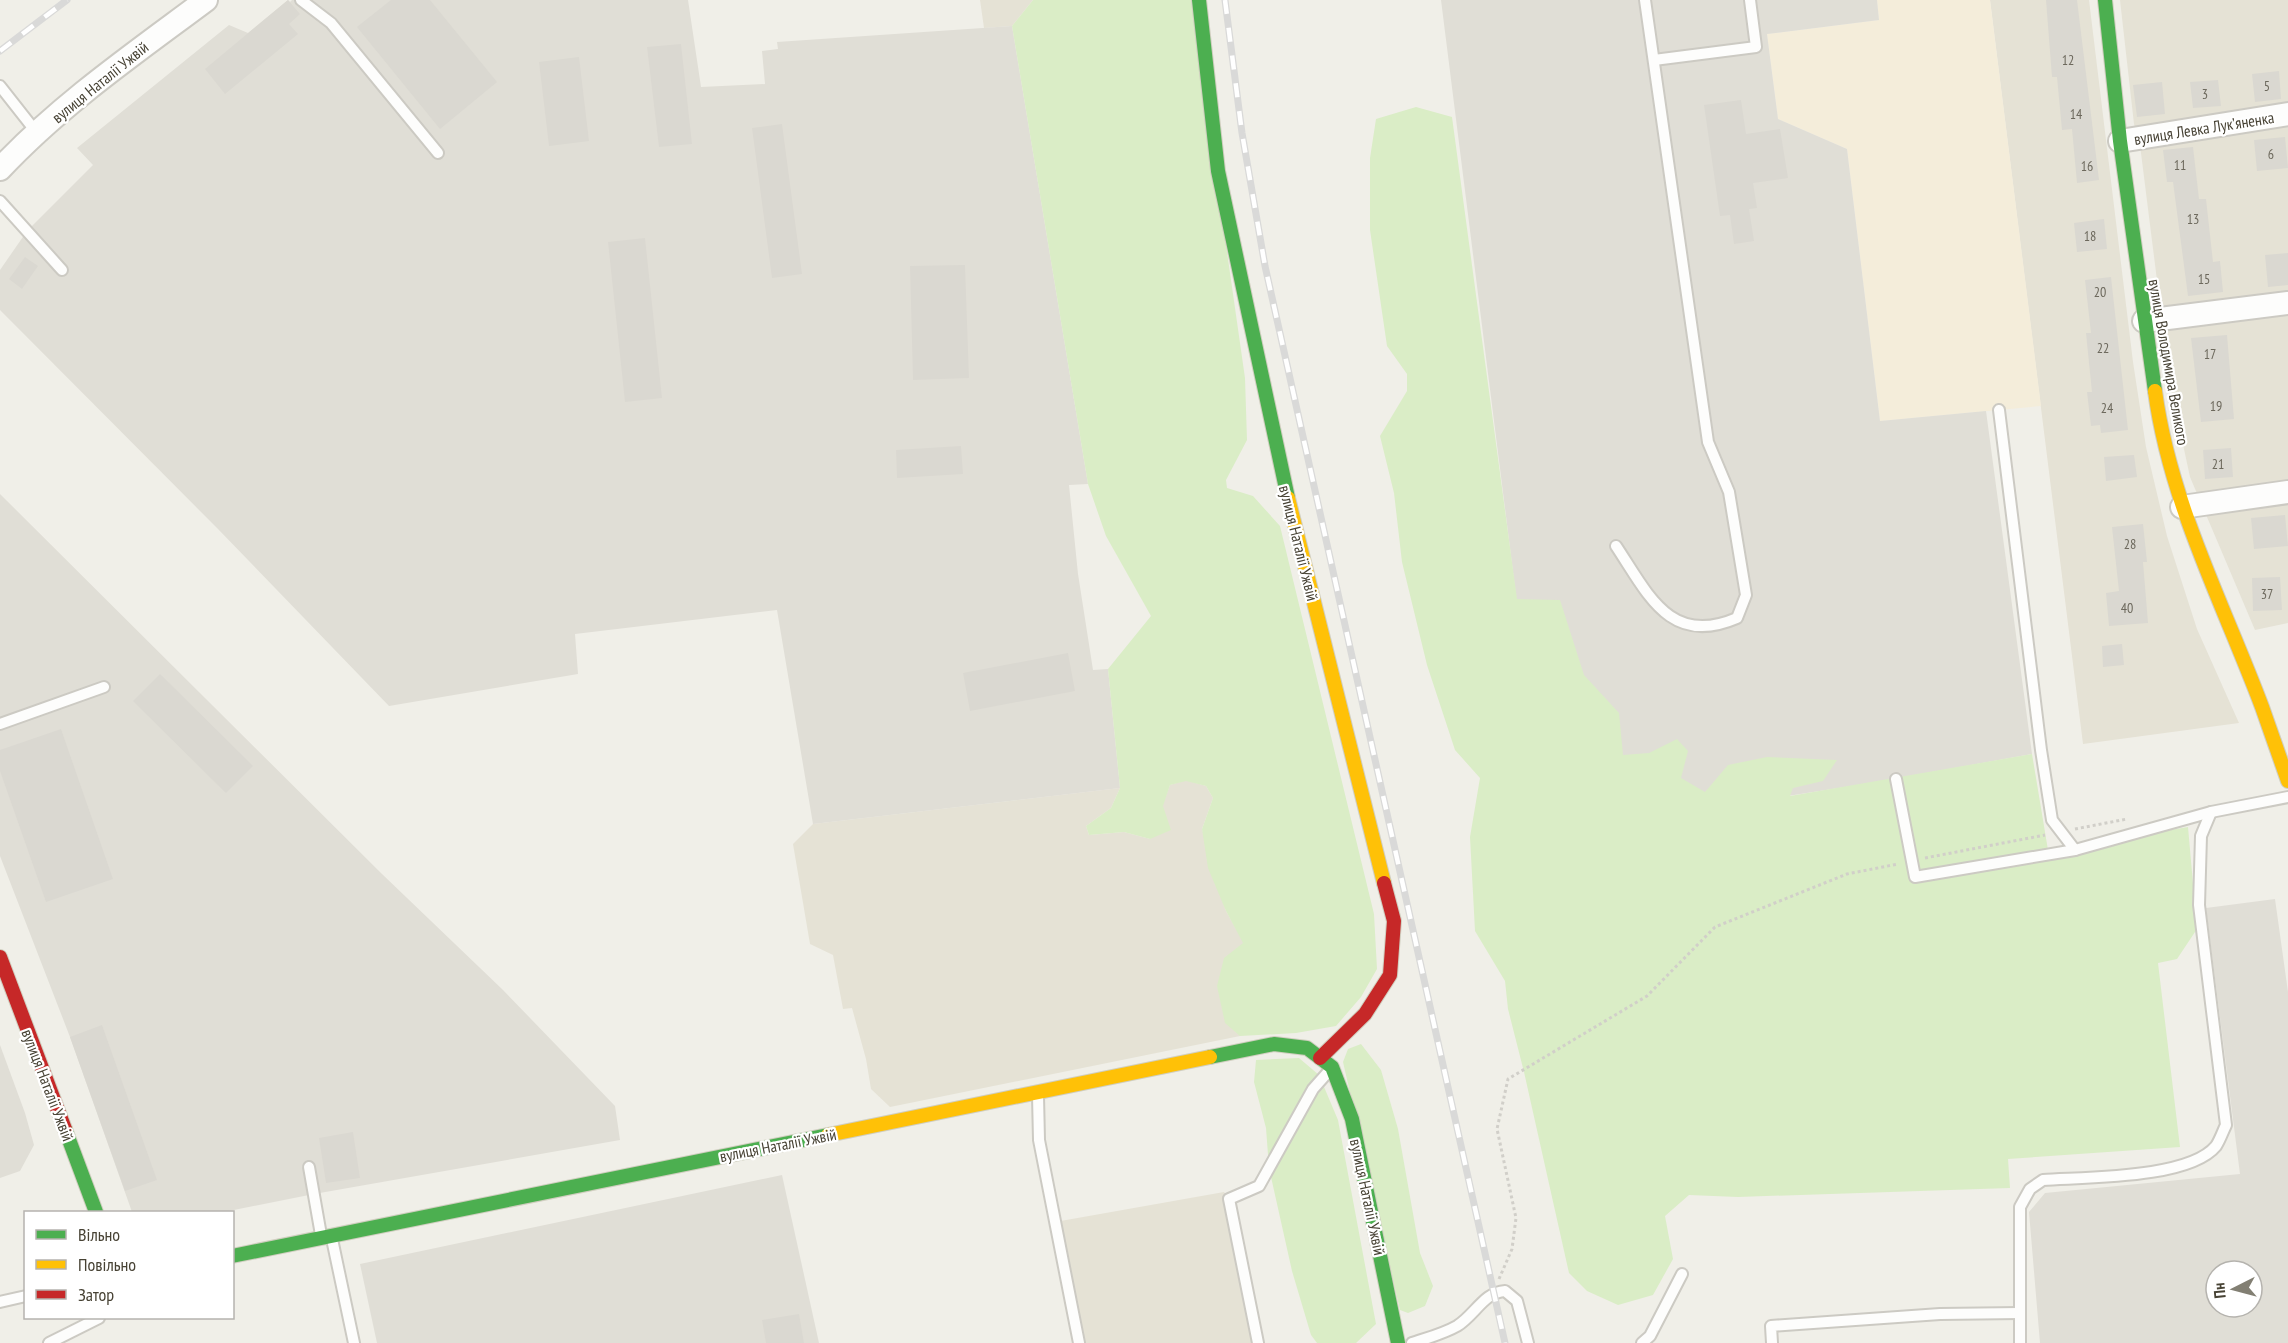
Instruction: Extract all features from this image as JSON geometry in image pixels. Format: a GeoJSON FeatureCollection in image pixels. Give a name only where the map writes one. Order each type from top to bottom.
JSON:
{"type":"FeatureCollection","features":[{"type":"Feature","properties":{"kind":"street","name":"вулиця Наталії Ужвій"},"geometry":{"type":"LineString","coordinates":[[0,169],[37,133],[104,75],[206,0]]}},
{"type":"Feature","properties":{"kind":"street","name":"вулиця Наталії Ужвій"},"geometry":{"type":"LineString","coordinates":[[1199,0],[1218,171],[1280,467],[1394,921],[1390,975],[1365,1014],[1320,1058]]}},
{"type":"Feature","properties":{"kind":"street","name":"вулиця Володимира Великого"},"geometry":{"type":"LineString","coordinates":[[2105,0],[2120,141],[2159,423],[2182,507],[2262,707],[2288,781]]}},
{"type":"Feature","properties":{"kind":"street","name":"вулиця Левка Лукʼяненка"},"geometry":{"type":"LineString","coordinates":[[2120,141],[2288,114]]}},
{"type":"Feature","properties":{"kind":"street"},"geometry":{"type":"LineString","coordinates":[[2144,321],[2288,303]]}},
{"type":"Feature","properties":{"kind":"street"},"geometry":{"type":"LineString","coordinates":[[2182,507],[2288,492]]}},
{"type":"Feature","properties":{"kind":"street","name":"вулиця Наталії Ужвій"},"geometry":{"type":"LineString","coordinates":[[0,957],[96,1211]]}},
{"type":"Feature","properties":{"kind":"street","name":"вулиця Наталії Ужвій"},"geometry":{"type":"LineString","coordinates":[[234,1256],[1274,1044],[1307,1048],[1332,1067],[1352,1119],[1398,1343]]}},
{"type":"Feature","properties":{"kind":"lane"},"geometry":{"type":"LineString","coordinates":[[301,0],[331,22],[438,153]]}},
{"type":"Feature","properties":{"kind":"lane"},"geometry":{"type":"LineString","coordinates":[[1616,546],[1657,607],[1687,626],[1718,626],[1737,618],[1746,595],[1729,492],[1708,442],[1646,0]]}},
{"type":"Feature","properties":{"kind":"lane"},"geometry":{"type":"LineString","coordinates":[[1654,60],[1756,46],[1750,0]]}},
{"type":"Feature","properties":{"kind":"lane"},"geometry":{"type":"LineString","coordinates":[[0,86],[37,133]]}},
{"type":"Feature","properties":{"kind":"lane"},"geometry":{"type":"LineString","coordinates":[[0,201],[62,270]]}},
{"type":"Feature","properties":{"kind":"lane"},"geometry":{"type":"LineString","coordinates":[[1999,410],[2041,750],[2052,820],[2075,850]]}},
{"type":"Feature","properties":{"kind":"lane"},"geometry":{"type":"LineString","coordinates":[[0,724],[104,687]]}},
{"type":"Feature","properties":{"kind":"lane"},"geometry":{"type":"LineString","coordinates":[[1896,779],[1916,877],[2075,850],[2211,812],[2288,797]]}},
{"type":"Feature","properties":{"kind":"lane"},"geometry":{"type":"LineString","coordinates":[[2020,1343],[2020,1207],[2030,1189],[2043,1180],[2163,1171],[2193,1162],[2216,1146],[2226,1125],[2199,904],[2201,836],[2211,812]]}},
{"type":"Feature","properties":{"kind":"lane"},"geometry":{"type":"LineString","coordinates":[[1258,1343],[1229,1199],[1259,1186],[1313,1089],[1332,1067]]}},
{"type":"Feature","properties":{"kind":"lane"},"geometry":{"type":"LineString","coordinates":[[1038,1092],[1039,1140],[1079,1343]]}},
{"type":"Feature","properties":{"kind":"lane"},"geometry":{"type":"LineString","coordinates":[[309,1167],[354,1343]]}},
{"type":"Feature","properties":{"kind":"lane"},"geometry":{"type":"LineString","coordinates":[[1642,1343],[1650,1336],[1682,1274]]}},
{"type":"Feature","properties":{"kind":"lane"},"geometry":{"type":"LineString","coordinates":[[1412,1343],[1435,1336],[1458,1325],[1493,1292],[1505,1291],[1516,1301],[1528,1343]]}},
{"type":"Feature","properties":{"kind":"lane"},"geometry":{"type":"LineString","coordinates":[[0,1302],[24,1296]]}},
{"type":"Feature","properties":{"kind":"lane"},"geometry":{"type":"LineString","coordinates":[[1772,1343],[1771,1326],[1940,1314],[2020,1313]]}},
{"type":"Feature","properties":{"kind":"lane"},"geometry":{"type":"LineString","coordinates":[[49,1343],[95,1319]]}},
{"type":"Feature","properties":{"kind":"path"},"geometry":{"type":"LineString","coordinates":[[1493,1292],[1512,1249],[1516,1218],[1497,1129],[1508,1078],[1647,996],[1715,927],[1847,874],[2129,818]]}},
{"type":"Feature","properties":{"kind":"shaded area"},"geometry":{"type":"Polygon","coordinates":[[[288,0],[290,2],[292,0],[688,0],[701,87],[765,84],[762,51],[778,49],[777,42],[1012,26],[1088,484],[1069,485],[1078,574],[1093,670],[1108,669],[1120,788],[813,824],[777,610],[575,634],[578,674],[389,706],[218,529],[0,310],[0,270],[27,231],[93,165],[77,148],[229,25],[248,33],[288,0]]]}},
{"type":"Feature","properties":{"kind":"shaded area"},"geometry":{"type":"Polygon","coordinates":[[[980,0],[1033,0],[1012,26],[984,28],[980,0]]]}},
{"type":"Feature","properties":{"kind":"shaded area"},"geometry":{"type":"Polygon","coordinates":[[[1441,0],[1877,0],[1879,20],[1767,34],[1778,119],[1847,149],[1880,421],[1986,411],[2032,754],[1877,782],[1546,834],[1441,0]]]}},
{"type":"Feature","properties":{"kind":"shaded area"},"geometry":{"type":"Polygon","coordinates":[[[1877,0],[1990,0],[2041,406],[1880,421],[1847,149],[1778,119],[1767,34],[1879,20],[1877,0]]]}},
{"type":"Feature","properties":{"kind":"shaded area"},"geometry":{"type":"Polygon","coordinates":[[[1990,0],[2089,0],[2133,362],[2146,447],[2167,536],[2197,629],[2239,723],[2083,744],[1990,0]]]}},
{"type":"Feature","properties":{"kind":"shaded area"},"geometry":{"type":"Polygon","coordinates":[[[2120,0],[2288,0],[2288,623],[2255,630],[2190,477],[2170,384],[2140,145],[2134,124],[2120,0]]]}},
{"type":"Feature","properties":{"kind":"shaded area"},"geometry":{"type":"Polygon","coordinates":[[[0,494],[382,874],[503,990],[615,1106],[620,1140],[229,1211],[132,1211],[70,1037],[0,856],[0,494]]]}},
{"type":"Feature","properties":{"kind":"shaded area"},"geometry":{"type":"Polygon","coordinates":[[[1186,780],[1206,786],[1213,798],[1202,829],[1226,911],[1244,943],[1240,1036],[890,1107],[871,1089],[866,1059],[852,1008],[843,1009],[833,955],[810,944],[793,844],[813,824],[1120,788],[1111,808],[1086,826],[1089,835],[1124,832],[1150,839],[1170,785],[1186,780]]]}},
{"type":"Feature","properties":{"kind":"shaded area"},"geometry":{"type":"Polygon","coordinates":[[[2275,899],[2288,992],[2288,1343],[2040,1343],[2029,1212],[2045,1193],[2240,1174],[2206,908],[2275,899]]]}},
{"type":"Feature","properties":{"kind":"shaded area"},"geometry":{"type":"Polygon","coordinates":[[[0,1045],[34,1145],[20,1171],[0,1178],[0,1045]]]}},
{"type":"Feature","properties":{"kind":"shaded area"},"geometry":{"type":"Polygon","coordinates":[[[782,1175],[819,1343],[377,1343],[360,1264],[782,1175]]]}},
{"type":"Feature","properties":{"kind":"shaded area"},"geometry":{"type":"Polygon","coordinates":[[[1224,1192],[1229,1199],[1258,1343],[1079,1343],[1055,1222],[1224,1192]]]}},
{"type":"Feature","properties":{"kind":"green space"},"geometry":{"type":"Polygon","coordinates":[[[1033,0],[1191,0],[1245,378],[1247,440],[1226,480],[1227,488],[1253,496],[1280,526],[1374,914],[1377,969],[1361,997],[1336,1026],[1296,1033],[1240,1036],[1225,1023],[1217,986],[1224,958],[1243,943],[1226,911],[1208,868],[1202,829],[1213,798],[1206,786],[1186,781],[1170,785],[1163,806],[1171,830],[1150,839],[1124,832],[1089,835],[1086,826],[1111,808],[1120,788],[1108,669],[1151,616],[1106,536],[1088,484],[1012,26],[1033,0]]]}},
{"type":"Feature","properties":{"kind":"green space"},"geometry":{"type":"Polygon","coordinates":[[[1416,107],[1452,117],[1517,599],[1560,600],[1584,675],[1619,713],[1623,755],[1649,753],[1677,739],[1688,751],[1681,778],[1705,792],[1728,765],[1767,757],[1837,760],[1823,781],[1793,788],[1790,796],[2032,754],[2048,850],[2188,827],[2197,929],[2177,959],[2158,963],[2180,1147],[2008,1159],[2010,1188],[1738,1197],[1689,1195],[1665,1216],[1673,1259],[1653,1295],[1618,1305],[1587,1291],[1569,1273],[1508,1009],[1505,981],[1475,931],[1470,837],[1480,778],[1455,750],[1427,665],[1402,562],[1394,493],[1380,436],[1407,391],[1407,374],[1387,346],[1370,230],[1370,158],[1376,119],[1416,107]]]}},
{"type":"Feature","properties":{"kind":"green space"},"geometry":{"type":"Polygon","coordinates":[[[1361,1044],[1381,1070],[1398,1129],[1420,1253],[1433,1286],[1425,1306],[1408,1313],[1400,1310],[1343,1062],[1348,1049],[1361,1044]]]}},
{"type":"Feature","properties":{"kind":"green space"},"geometry":{"type":"Polygon","coordinates":[[[1299,1058],[1319,1075],[1338,1120],[1376,1324],[1356,1343],[1317,1343],[1311,1335],[1292,1271],[1269,1168],[1266,1128],[1254,1082],[1256,1060],[1299,1058]]]}},
{"type":"Feature","properties":{"kind":"building"},"geometry":{"type":"Polygon","coordinates":[[[288,0],[300,14],[289,24],[298,34],[225,94],[205,69],[288,0]]]}},
{"type":"Feature","properties":{"kind":"building"},"geometry":{"type":"Polygon","coordinates":[[[391,0],[430,0],[497,82],[440,129],[357,27],[391,0]]]}},
{"type":"Feature","properties":{"kind":"building"},"geometry":{"type":"Polygon","coordinates":[[[2046,0],[2077,0],[2099,180],[2077,183],[2072,129],[2062,130],[2057,77],[2052,77],[2046,0]]]}},
{"type":"Feature","properties":{"kind":"building"},"geometry":{"type":"Polygon","coordinates":[[[681,44],[692,144],[659,147],[647,47],[681,44]]]}},
{"type":"Feature","properties":{"kind":"building"},"geometry":{"type":"Polygon","coordinates":[[[579,57],[589,141],[549,146],[539,62],[579,57]]]}},
{"type":"Feature","properties":{"kind":"building"},"geometry":{"type":"Polygon","coordinates":[[[2279,71],[2281,99],[2255,102],[2252,74],[2279,71]]]}},
{"type":"Feature","properties":{"kind":"building"},"geometry":{"type":"Polygon","coordinates":[[[2218,80],[2221,106],[2193,108],[2190,82],[2218,80]]]}},
{"type":"Feature","properties":{"kind":"building"},"geometry":{"type":"Polygon","coordinates":[[[2162,82],[2165,114],[2137,117],[2133,85],[2162,82]]]}},
{"type":"Feature","properties":{"kind":"building"},"geometry":{"type":"Polygon","coordinates":[[[1741,100],[1746,134],[1780,129],[1788,178],[1753,183],[1757,208],[1749,209],[1754,241],[1734,244],[1730,215],[1720,216],[1704,105],[1741,100]]]}},
{"type":"Feature","properties":{"kind":"building"},"geometry":{"type":"Polygon","coordinates":[[[782,124],[802,274],[772,278],[752,128],[782,124]]]}},
{"type":"Feature","properties":{"kind":"building"},"geometry":{"type":"Polygon","coordinates":[[[2285,137],[2288,168],[2257,171],[2254,140],[2285,137]]]}},
{"type":"Feature","properties":{"kind":"building"},"geometry":{"type":"Polygon","coordinates":[[[2193,147],[2199,199],[2206,199],[2213,262],[2220,261],[2223,292],[2188,296],[2173,182],[2167,182],[2163,150],[2193,147]]]}},
{"type":"Feature","properties":{"kind":"building"},"geometry":{"type":"Polygon","coordinates":[[[2104,219],[2107,249],[2077,252],[2074,223],[2104,219]]]}},
{"type":"Feature","properties":{"kind":"building"},"geometry":{"type":"Polygon","coordinates":[[[645,238],[662,398],[625,402],[608,242],[645,238]]]}},
{"type":"Feature","properties":{"kind":"building"},"geometry":{"type":"Polygon","coordinates":[[[2288,253],[2288,285],[2268,287],[2265,255],[2288,253]]]}},
{"type":"Feature","properties":{"kind":"building"},"geometry":{"type":"Polygon","coordinates":[[[25,257],[38,266],[22,289],[9,279],[25,257]]]}},
{"type":"Feature","properties":{"kind":"building"},"geometry":{"type":"Polygon","coordinates":[[[965,265],[969,378],[913,380],[910,266],[965,265]]]}},
{"type":"Feature","properties":{"kind":"building"},"geometry":{"type":"Polygon","coordinates":[[[2111,277],[2128,430],[2101,433],[2100,425],[2091,426],[2087,392],[2092,392],[2086,333],[2091,333],[2085,280],[2111,277]]]}},
{"type":"Feature","properties":{"kind":"building"},"geometry":{"type":"Polygon","coordinates":[[[2227,335],[2234,419],[2201,422],[2191,338],[2227,335]]]}},
{"type":"Feature","properties":{"kind":"building"},"geometry":{"type":"Polygon","coordinates":[[[961,446],[963,474],[897,478],[896,450],[961,446]]]}},
{"type":"Feature","properties":{"kind":"building"},"geometry":{"type":"Polygon","coordinates":[[[2231,448],[2233,477],[2205,479],[2203,450],[2231,448]]]}},
{"type":"Feature","properties":{"kind":"building"},"geometry":{"type":"Polygon","coordinates":[[[2134,455],[2137,477],[2106,481],[2104,457],[2134,455]]]}},
{"type":"Feature","properties":{"kind":"building"},"geometry":{"type":"Polygon","coordinates":[[[2285,515],[2288,546],[2254,549],[2251,518],[2285,515]]]}},
{"type":"Feature","properties":{"kind":"building"},"geometry":{"type":"Polygon","coordinates":[[[2143,524],[2147,562],[2143,562],[2148,623],[2109,626],[2106,593],[2119,591],[2112,527],[2143,524]]]}},
{"type":"Feature","properties":{"kind":"building"},"geometry":{"type":"Polygon","coordinates":[[[2280,577],[2282,610],[2253,611],[2252,578],[2280,577]]]}},
{"type":"Feature","properties":{"kind":"building"},"geometry":{"type":"Polygon","coordinates":[[[2122,644],[2124,665],[2103,667],[2102,646],[2122,644]]]}},
{"type":"Feature","properties":{"kind":"building"},"geometry":{"type":"Polygon","coordinates":[[[1068,653],[1075,691],[970,711],[963,673],[1068,653]]]}},
{"type":"Feature","properties":{"kind":"building"},"geometry":{"type":"Polygon","coordinates":[[[160,674],[253,766],[226,793],[133,701],[160,674]]]}},
{"type":"Feature","properties":{"kind":"building"},"geometry":{"type":"Polygon","coordinates":[[[61,729],[113,879],[46,902],[0,771],[0,750],[61,729]]]}},
{"type":"Feature","properties":{"kind":"building"},"geometry":{"type":"Polygon","coordinates":[[[102,1025],[157,1180],[125,1191],[70,1037],[102,1025]]]}},
{"type":"Feature","properties":{"kind":"building"},"geometry":{"type":"Polygon","coordinates":[[[353,1132],[360,1178],[326,1183],[319,1138],[353,1132]]]}},
{"type":"Feature","properties":{"kind":"building"},"geometry":{"type":"Polygon","coordinates":[[[799,1314],[804,1343],[766,1343],[762,1320],[799,1314]]]}},
{"type":"Feature","properties":{"kind":"railway"},"geometry":{"type":"LineString","coordinates":[[0,51],[67,0]]}},
{"type":"Feature","properties":{"kind":"railway"},"geometry":{"type":"LineString","coordinates":[[1225,0],[1242,133],[1265,266],[1505,1343]]}},
{"type":"Feature","properties":{"kind":"traffic: fast"},"geometry":{"type":"LineString","coordinates":[[1199,0],[1218,171],[1288,498]]}},
{"type":"Feature","properties":{"kind":"traffic: fast"},"geometry":{"type":"LineString","coordinates":[[2105,0],[2120,141],[2155,391]]}},
{"type":"Feature","properties":{"kind":"traffic: fast"},"geometry":{"type":"LineString","coordinates":[[1210,1057],[1274,1044],[1307,1048],[1332,1067],[1352,1119],[1398,1343]]}},
{"type":"Feature","properties":{"kind":"traffic: fast"},"geometry":{"type":"LineString","coordinates":[[65,1129],[96,1211]]}},
{"type":"Feature","properties":{"kind":"traffic: fast"},"geometry":{"type":"LineString","coordinates":[[234,1256],[828,1135]]}},
{"type":"Feature","properties":{"kind":"traffic: slow"},"geometry":{"type":"LineString","coordinates":[[2155,391],[2162,432],[2185,513],[2262,707],[2288,781]]}},
{"type":"Feature","properties":{"kind":"traffic: slow"},"geometry":{"type":"LineString","coordinates":[[1288,498],[1384,883]]}},
{"type":"Feature","properties":{"kind":"traffic: slow"},"geometry":{"type":"LineString","coordinates":[[828,1135],[1210,1057]]}},
{"type":"Feature","properties":{"kind":"traffic: jam"},"geometry":{"type":"LineString","coordinates":[[1320,1058],[1365,1014],[1390,975],[1394,921],[1384,883]]}},
{"type":"Feature","properties":{"kind":"traffic: jam"},"geometry":{"type":"LineString","coordinates":[[0,957],[65,1129]]}}]}
